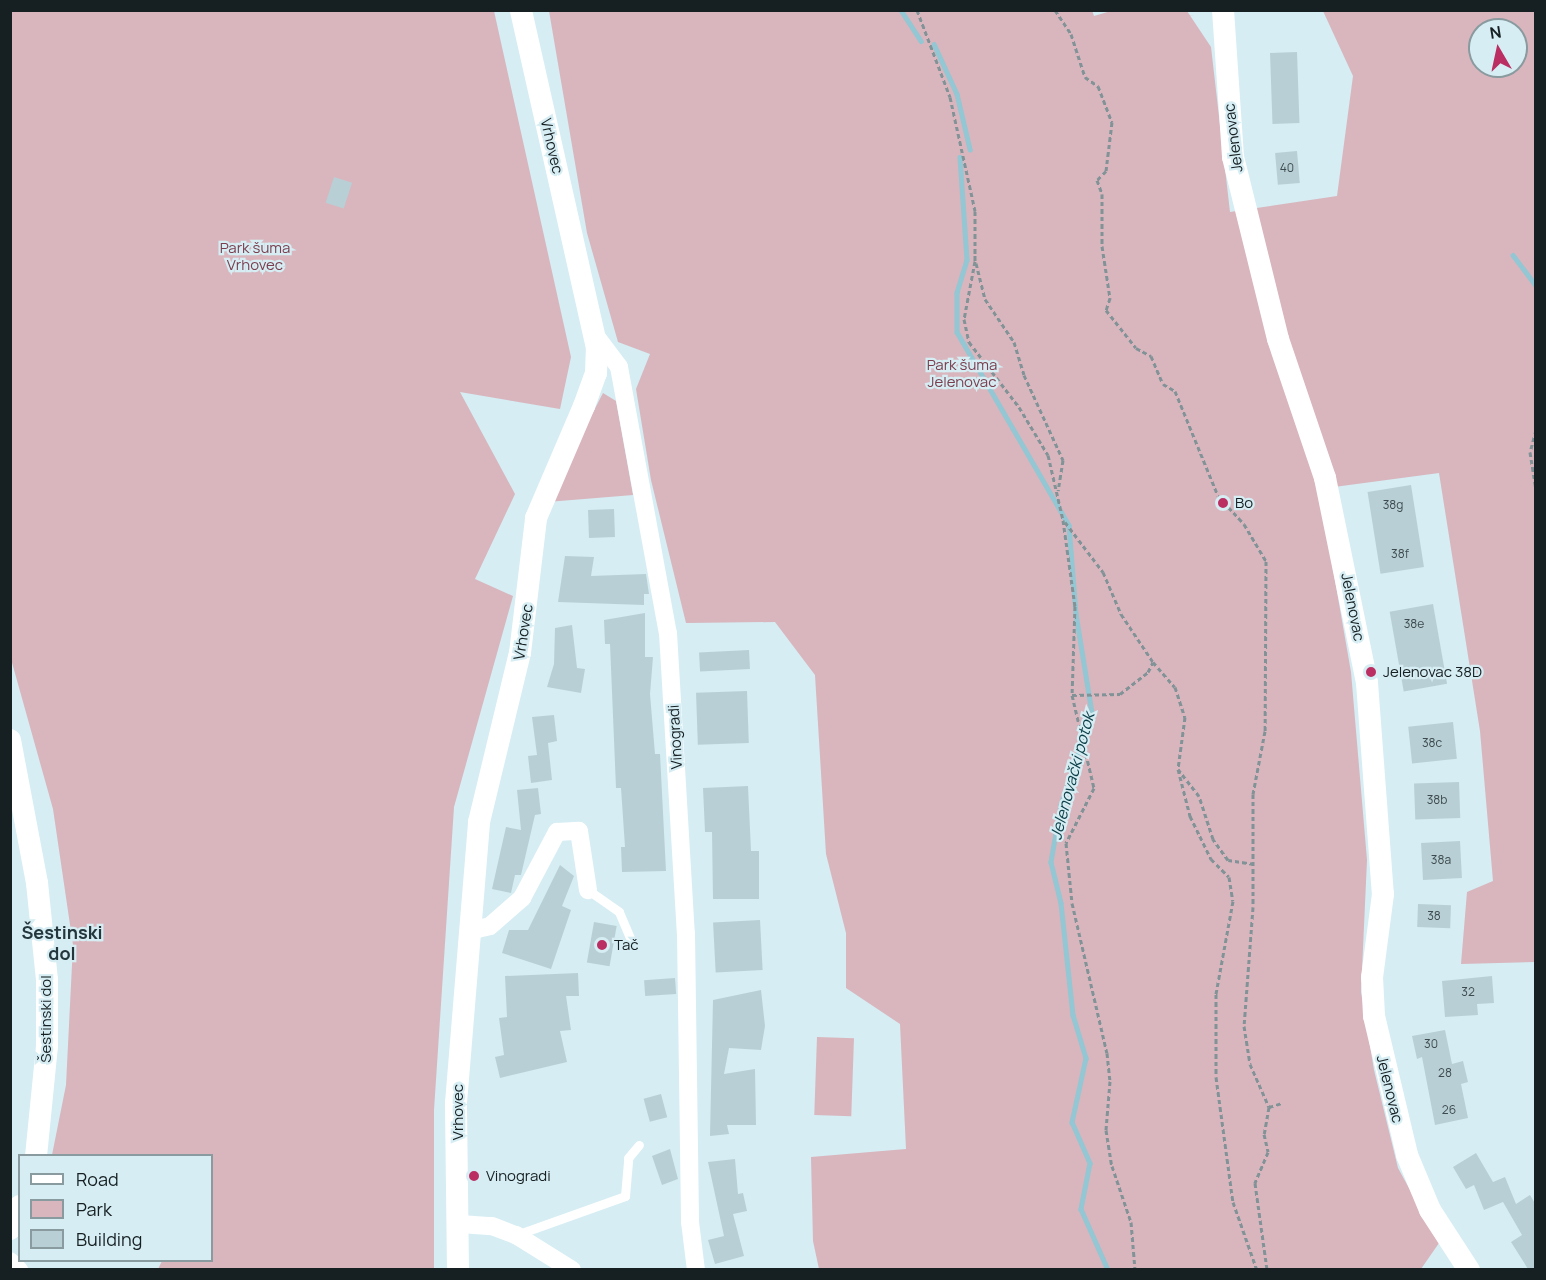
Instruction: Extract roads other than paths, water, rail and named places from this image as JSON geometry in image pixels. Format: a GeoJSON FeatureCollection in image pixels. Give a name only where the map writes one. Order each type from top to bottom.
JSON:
{"type":"FeatureCollection","features":[{"type":"Feature","properties":{"kind":"street","name":"Vrhovec"},"geometry":{"type":"LineString","coordinates":[[458,1269],[460,1224],[456,1103],[473,930],[479,822],[520,653],[536,518],[593,382],[595,335],[521,10]]}},
{"type":"Feature","properties":{"kind":"street","name":"Jelenovac"},"geometry":{"type":"LineString","coordinates":[[1223,10],[1233,157],[1278,339],[1326,478],[1367,683],[1383,894],[1372,977],[1374,1016],[1407,1155],[1430,1209],[1469,1269]]}},
{"type":"Feature","properties":{"kind":"street","name":"Vinogradi"},"geometry":{"type":"LineString","coordinates":[[595,335],[614,356],[624,388],[669,633],[686,933],[690,1222],[696,1269]]}},
{"type":"Feature","properties":{"kind":"street"},"geometry":{"type":"LineString","coordinates":[[593,382],[612,381],[624,388]]}},
{"type":"Feature","properties":{"kind":"street","name":"Šestinski dol"},"geometry":{"type":"LineString","coordinates":[[10,740],[38,883],[47,980],[44,1100],[36,1154]]}},
{"type":"Feature","properties":{"kind":"street"},"geometry":{"type":"LineString","coordinates":[[473,930],[490,926],[522,898],[557,832],[579,831],[588,890]]}},
{"type":"Feature","properties":{"kind":"street"},"geometry":{"type":"LineString","coordinates":[[10,1229],[18,1211]]}},
{"type":"Feature","properties":{"kind":"street"},"geometry":{"type":"LineString","coordinates":[[460,1224],[492,1226],[516,1235],[572,1269]]}},
{"type":"Feature","properties":{"kind":"street"},"geometry":{"type":"LineString","coordinates":[[10,1261],[19,1269]]}},
{"type":"Feature","properties":{"kind":"lane"},"geometry":{"type":"LineString","coordinates":[[588,890],[619,912],[627,922],[631,940]]}},
{"type":"Feature","properties":{"kind":"lane"},"geometry":{"type":"LineString","coordinates":[[516,1235],[625,1196],[628,1158],[639,1145]]}},
{"type":"Feature","properties":{"kind":"waterway","name":"Jelenovački potok"},"geometry":{"type":"LineString","coordinates":[[901,10],[921,41]]}},
{"type":"Feature","properties":{"kind":"waterway","name":"Jelenovački potok"},"geometry":{"type":"LineString","coordinates":[[934,44],[957,94],[970,149]]}},
{"type":"Feature","properties":{"kind":"waterway","name":"Jelenovački potok"},"geometry":{"type":"LineString","coordinates":[[960,157],[967,260],[957,293],[957,332],[1069,525],[1076,614],[1092,713],[1061,805],[1051,862],[1061,903],[1073,1015],[1086,1058],[1072,1122],[1090,1163],[1081,1209],[1108,1270]]}},
{"type":"Feature","properties":{"kind":"waterway"},"geometry":{"type":"LineString","coordinates":[[1513,255],[1536,285]]}},
{"type":"Feature","properties":{"kind":"place","name":"Bo"},"geometry":{"type":"Point","coordinates":[1223,503]}},
{"type":"Feature","properties":{"kind":"place","name":"Jelenovac 38D"},"geometry":{"type":"Point","coordinates":[1371,672]}},
{"type":"Feature","properties":{"kind":"place","name":"Tač"},"geometry":{"type":"Point","coordinates":[602,945]}},
{"type":"Feature","properties":{"kind":"place","name":"Vinogradi"},"geometry":{"type":"Point","coordinates":[474,1176]}},
{"type":"Feature","properties":{"kind":"district","name":"Šestinski dol"},"geometry":{"type":"Point","coordinates":[62,943]}},
{"type":"Feature","properties":{"kind":"park label","name":"Park šuma Vrhovec"},"geometry":{"type":"Point","coordinates":[255,256]}},
{"type":"Feature","properties":{"kind":"park label","name":"Park šuma Jelenovac"},"geometry":{"type":"Point","coordinates":[962,372]}}]}
